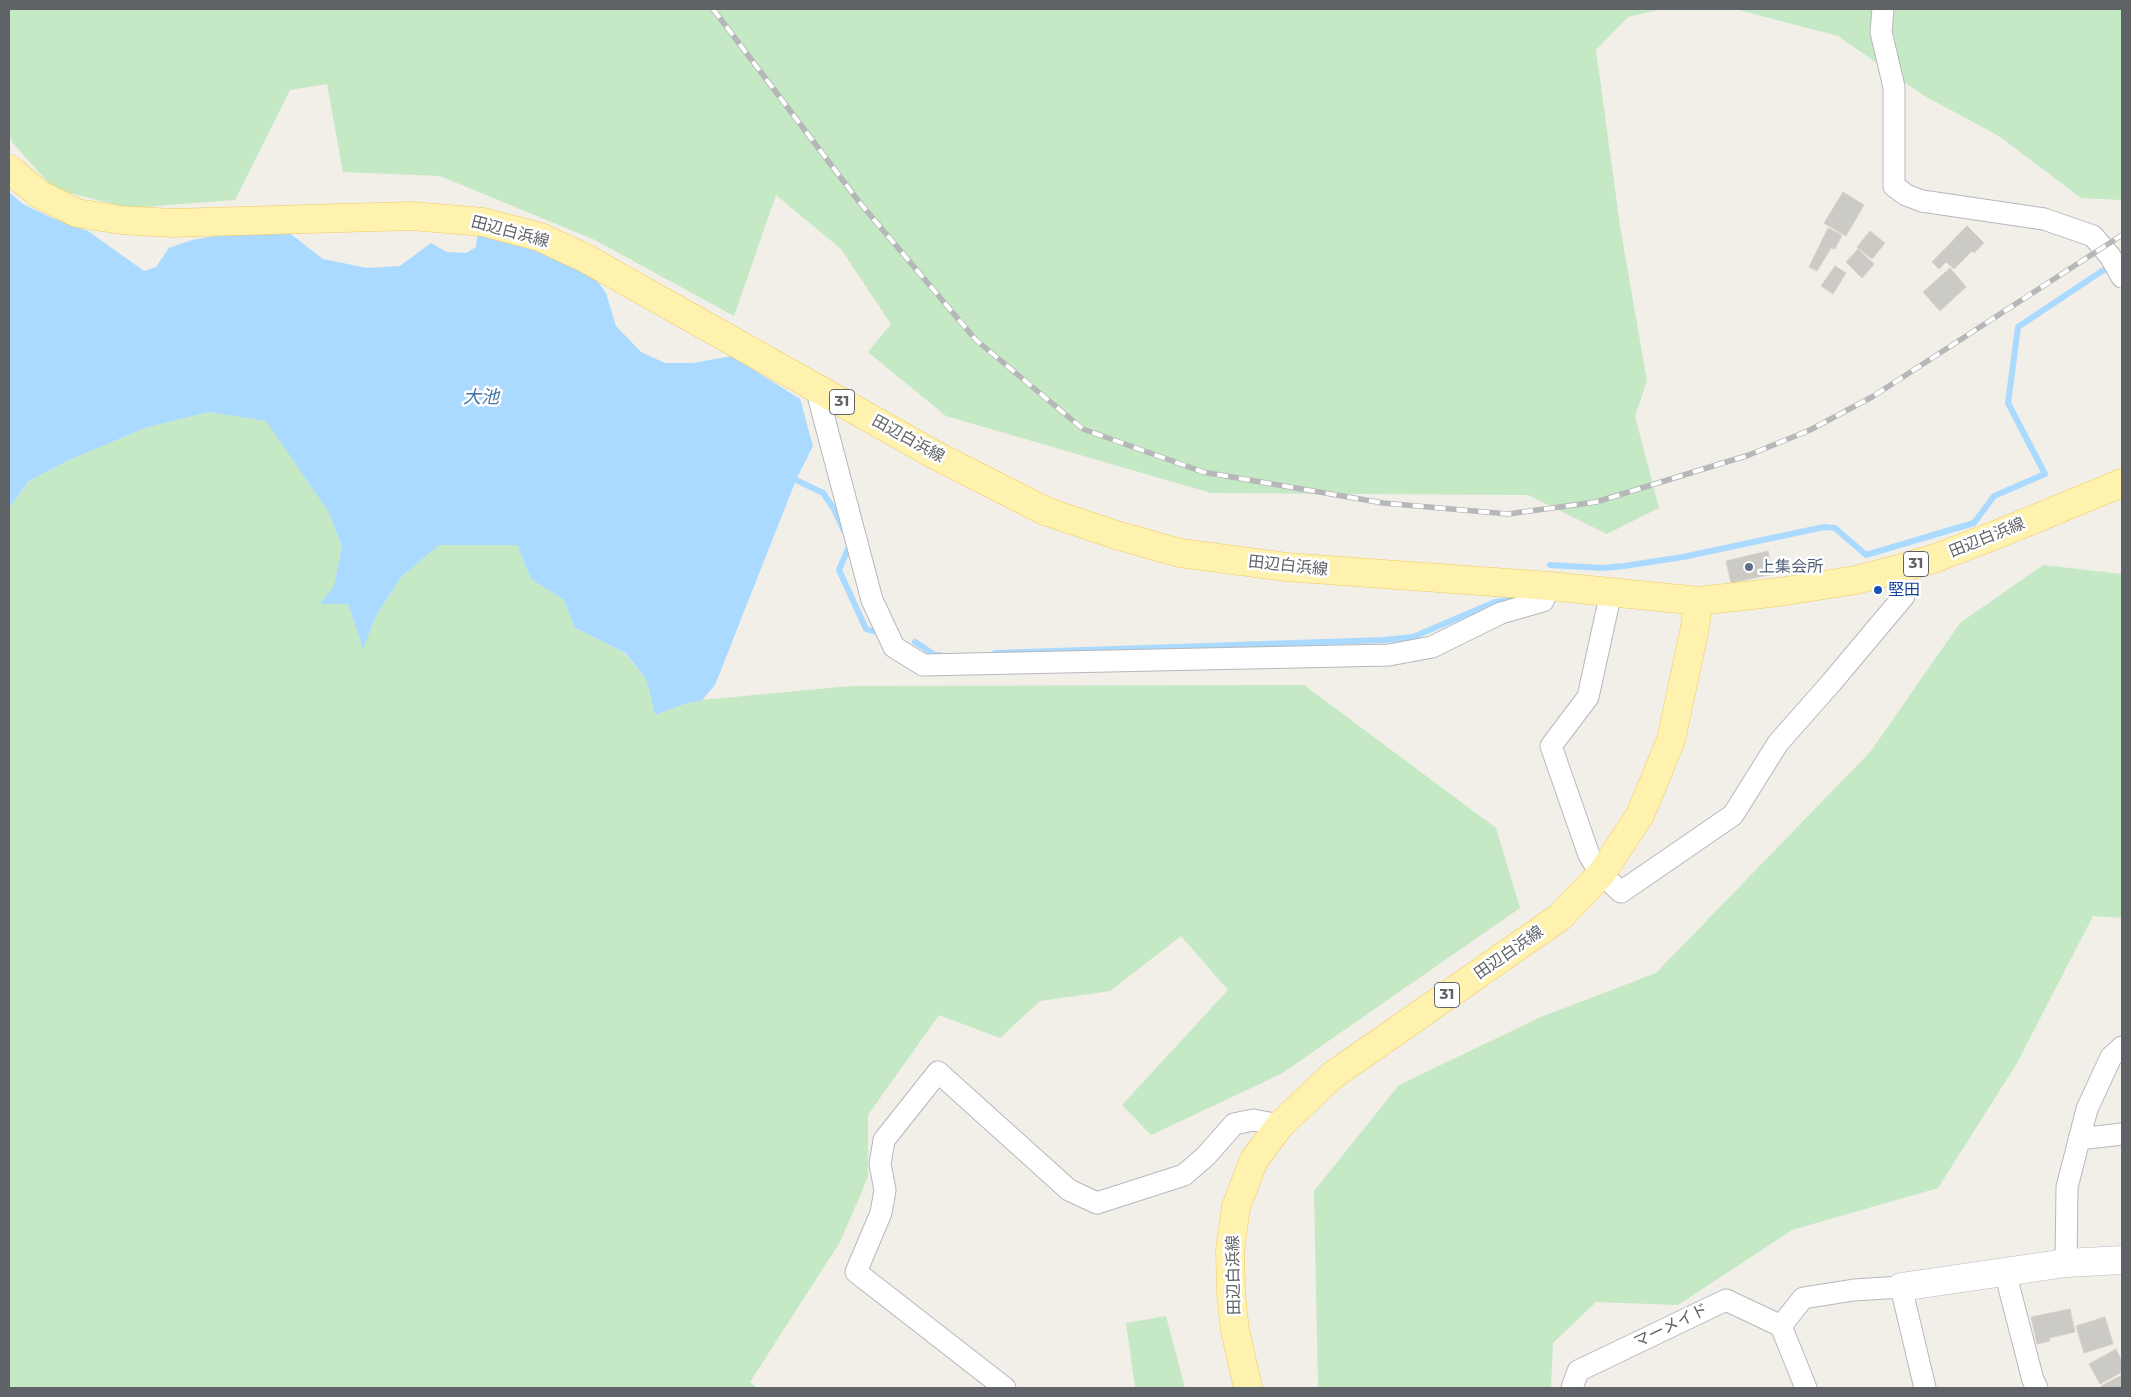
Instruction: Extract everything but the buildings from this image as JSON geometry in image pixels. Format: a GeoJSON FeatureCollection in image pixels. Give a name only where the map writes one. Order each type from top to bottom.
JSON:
{"type":"FeatureCollection","features":[{"type":"Feature","properties":{"kind":"main road","name":"田辺白浜線"},"geometry":{"type":"LineString","coordinates":[[9,169],[39,194],[76,213],[121,220],[172,224],[411,216],[482,222],[530,234],[584,258],[937,456],[1045,511],[1116,535],[1180,553],[1286,567],[1550,586],[1699,602],[1837,583],[1902,568],[1936,558],[2122,483]]}},
{"type":"Feature","properties":{"kind":"main road","name":"田辺白浜線"},"geometry":{"type":"LineString","coordinates":[[1248,1388],[1235,1330],[1231,1294],[1230,1250],[1236,1207],[1254,1160],[1280,1126],[1333,1075],[1560,917],[1601,874],[1640,815],[1671,740],[1699,602]]}},
{"type":"Feature","properties":{"kind":"street"},"geometry":{"type":"LineString","coordinates":[[1883,9],[1881,32],[1894,86],[1894,186],[1906,195],[1922,200],[2044,219],[2093,236],[2110,256],[2122,277]]}},
{"type":"Feature","properties":{"kind":"street"},"geometry":{"type":"LineString","coordinates":[[818,388],[819,399],[872,600],[894,647],[923,664],[1389,655],[1432,647],[1501,613],[1543,601],[1550,586]]}},
{"type":"Feature","properties":{"kind":"street"},"geometry":{"type":"LineString","coordinates":[[1611,592],[1588,697],[1552,746],[1589,855],[1601,874],[1621,892],[1733,815],[1778,743],[1904,596],[1902,568]]}},
{"type":"Feature","properties":{"kind":"street"},"geometry":{"type":"LineString","coordinates":[[2066,1262],[2067,1187],[2079,1138],[2087,1109],[2111,1057],[2122,1047]]}},
{"type":"Feature","properties":{"kind":"street"},"geometry":{"type":"LineString","coordinates":[[1005,1388],[856,1272],[881,1213],[885,1190],[880,1164],[884,1140],[938,1072],[1069,1190],[1097,1203],[1184,1175],[1206,1156],[1234,1124],[1253,1120],[1280,1126]]}},
{"type":"Feature","properties":{"kind":"street"},"geometry":{"type":"LineString","coordinates":[[2079,1138],[2122,1134]]}},
{"type":"Feature","properties":{"kind":"street"},"geometry":{"type":"LineString","coordinates":[[1806,1388],[1781,1326],[1803,1298],[1854,1290],[1901,1287],[2066,1262],[2122,1262]]}},
{"type":"Feature","properties":{"kind":"street"},"geometry":{"type":"LineString","coordinates":[[2005,1272],[2036,1388]]}},
{"type":"Feature","properties":{"kind":"street"},"geometry":{"type":"LineString","coordinates":[[1901,1287],[1925,1388]]}},
{"type":"Feature","properties":{"kind":"street","name":"マーメイド"},"geometry":{"type":"LineString","coordinates":[[1572,1388],[1578,1371],[1726,1300],[1781,1326]]}},
{"type":"Feature","properties":{"kind":"green space"},"geometry":{"type":"Polygon","coordinates":[[[9,9],[1663,9],[1628,17],[1596,50],[1620,226],[1647,381],[1635,416],[1659,508],[1607,534],[1528,495],[1211,493],[946,416],[868,352],[891,324],[841,249],[776,195],[734,316],[595,240],[440,176],[343,172],[327,84],[290,90],[235,200],[129,208],[54,189],[12,142],[9,134],[9,9]]]}},
{"type":"Feature","properties":{"kind":"green space"},"geometry":{"type":"Polygon","coordinates":[[[1735,9],[2122,9],[2122,200],[2081,198],[1999,136],[1923,95],[1838,36],[1735,9]]]}},
{"type":"Feature","properties":{"kind":"green space"},"geometry":{"type":"Polygon","coordinates":[[[209,412],[267,421],[328,511],[342,546],[334,586],[348,604],[363,648],[376,616],[401,577],[439,545],[517,545],[531,579],[564,600],[574,627],[624,653],[646,679],[655,715],[701,700],[851,686],[1304,685],[1496,828],[1520,908],[1281,1074],[1151,1135],[1122,1105],[1228,990],[1181,936],[1110,991],[1040,1001],[1000,1038],[939,1015],[868,1115],[868,1177],[840,1242],[750,1382],[758,1388],[9,1388],[9,508],[29,481],[69,460],[148,427],[209,412]]]}},
{"type":"Feature","properties":{"kind":"green space"},"geometry":{"type":"Polygon","coordinates":[[[2043,565],[2122,574],[2122,918],[2093,916],[2017,1063],[1938,1188],[1792,1230],[1678,1305],[1596,1302],[1553,1343],[1551,1388],[1318,1388],[1314,1191],[1399,1085],[1541,1017],[1656,973],[1871,751],[1960,623],[2043,565]]]}},
{"type":"Feature","properties":{"kind":"green space"},"geometry":{"type":"Polygon","coordinates":[[[1166,1316],[1185,1388],[1135,1388],[1126,1323],[1166,1316]]]}},
{"type":"Feature","properties":{"kind":"water","name":"大池"},"geometry":{"type":"Polygon","coordinates":[[[9,192],[23,204],[50,217],[88,231],[144,271],[156,267],[169,248],[192,240],[279,225],[323,259],[367,268],[400,266],[431,243],[447,252],[466,253],[476,247],[478,230],[526,244],[592,274],[606,293],[616,326],[641,352],[665,363],[693,363],[732,356],[800,399],[813,446],[796,480],[715,685],[702,700],[655,715],[646,679],[625,653],[574,627],[564,600],[531,579],[517,545],[439,545],[401,577],[376,616],[363,649],[348,604],[320,604],[334,586],[342,546],[328,511],[266,421],[209,412],[148,427],[69,460],[29,481],[9,508],[9,192]]]}},
{"type":"Feature","properties":{"kind":"waterway"},"geometry":{"type":"LineString","coordinates":[[1550,565],[1602,568],[1624,566],[1683,557],[1824,527],[1835,528],[1866,555],[1974,523],[1994,496],[2045,474],[2008,403],[2018,327],[2105,269],[2112,273]]}},
{"type":"Feature","properties":{"kind":"waterway"},"geometry":{"type":"LineString","coordinates":[[796,480],[823,493],[834,509],[844,531]]}},
{"type":"Feature","properties":{"kind":"waterway"},"geometry":{"type":"LineString","coordinates":[[850,543],[839,570],[866,629],[876,632]]}},
{"type":"Feature","properties":{"kind":"waterway"},"geometry":{"type":"LineString","coordinates":[[995,653],[1384,640],[1413,637],[1495,602],[1515,599]]}},
{"type":"Feature","properties":{"kind":"waterway"},"geometry":{"type":"LineString","coordinates":[[915,642],[935,655],[940,655]]}},
{"type":"Feature","properties":{"kind":"railway"},"geometry":{"type":"LineString","coordinates":[[713,9],[860,203],[976,340],[1083,429],[1203,472],[1383,503],[1508,514],[1596,502],[1749,455],[1810,430],[1872,397],[2122,235]]}},
{"type":"Feature","properties":{"kind":"place","name":"上集会所"},"geometry":{"type":"Point","coordinates":[1749,567]}},
{"type":"Feature","properties":{"kind":"place","name":"堅田"},"geometry":{"type":"Point","coordinates":[1878,590]}}]}
